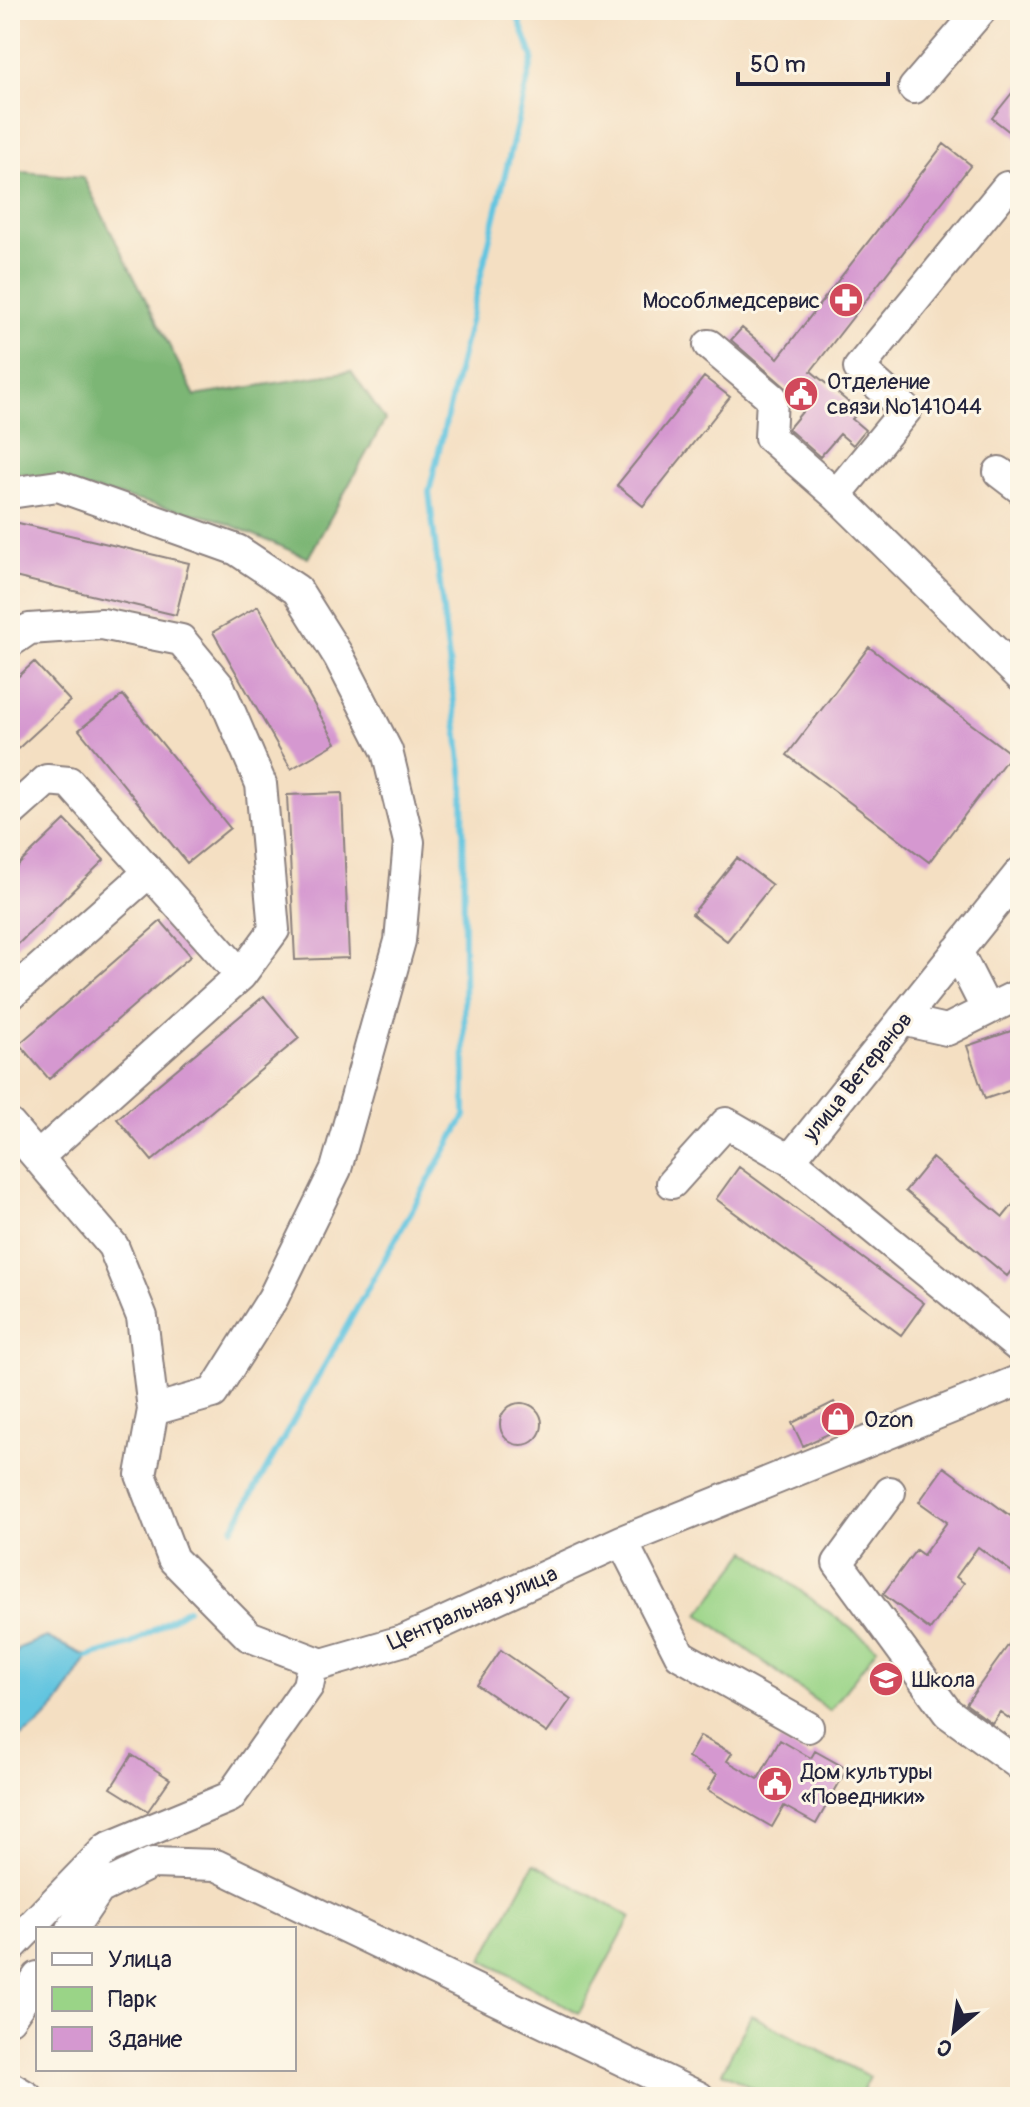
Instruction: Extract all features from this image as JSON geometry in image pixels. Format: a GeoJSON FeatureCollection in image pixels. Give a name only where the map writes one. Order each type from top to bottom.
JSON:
{"type":"FeatureCollection","features":[{"type":"Feature","properties":{"kind":"street"},"geometry":{"type":"LineString","coordinates":[[914,88],[981,10]]}},
{"type":"Feature","properties":{"kind":"street"},"geometry":{"type":"LineString","coordinates":[[836,495],[906,410],[859,368],[1007,187]]}},
{"type":"Feature","properties":{"kind":"street"},"geometry":{"type":"LineString","coordinates":[[709,345],[772,398],[770,437],[836,495],[1020,676]]}},
{"type":"Feature","properties":{"kind":"street"},"geometry":{"type":"LineString","coordinates":[[10,493],[58,486],[237,550],[297,590],[339,657],[387,751],[409,842],[400,941],[336,1169],[273,1298],[213,1393],[153,1410]]}},
{"type":"Feature","properties":{"kind":"street"},"geometry":{"type":"LineString","coordinates":[[10,642],[29,629],[102,624],[181,640],[219,686],[261,784],[274,930],[241,975],[38,1157]]}},
{"type":"Feature","properties":{"kind":"street"},"geometry":{"type":"LineString","coordinates":[[10,813],[47,780],[69,782],[241,975]]}},
{"type":"Feature","properties":{"kind":"street"},"geometry":{"type":"LineString","coordinates":[[10,995],[149,872]]}},
{"type":"Feature","properties":{"kind":"street","name":"улица Ветеранов"},"geometry":{"type":"LineString","coordinates":[[1020,873],[790,1160],[1020,1348]]}},
{"type":"Feature","properties":{"kind":"street"},"geometry":{"type":"LineString","coordinates":[[957,951],[987,1010]]}},
{"type":"Feature","properties":{"kind":"street"},"geometry":{"type":"LineString","coordinates":[[902,1020],[947,1030],[1020,994]]}},
{"type":"Feature","properties":{"kind":"street"},"geometry":{"type":"LineString","coordinates":[[672,1183],[726,1123],[790,1160]]}},
{"type":"Feature","properties":{"kind":"street","name":"Центральная улица"},"geometry":{"type":"LineString","coordinates":[[10,1125],[113,1246],[142,1317],[153,1410],[141,1475],[173,1559],[249,1636],[322,1664],[405,1640],[622,1541],[1020,1380]]}},
{"type":"Feature","properties":{"kind":"street"},"geometry":{"type":"LineString","coordinates":[[890,1492],[838,1563],[948,1713],[1020,1765]]}},
{"type":"Feature","properties":{"kind":"street"},"geometry":{"type":"LineString","coordinates":[[622,1541],[680,1655],[808,1727]]}},
{"type":"Feature","properties":{"kind":"street"},"geometry":{"type":"LineString","coordinates":[[10,1948],[107,1848],[230,1797],[308,1686],[313,1661]]}},
{"type":"Feature","properties":{"kind":"street"},"geometry":{"type":"LineString","coordinates":[[73,1927],[99,1889],[152,1863],[216,1865],[699,2097]]}},
{"type":"Feature","properties":{"kind":"street"},"geometry":{"type":"LineString","coordinates":[[10,2018],[36,1980]]}},
{"type":"Feature","properties":{"kind":"street"},"geometry":{"type":"LineString","coordinates":[[10,2087],[27,2097]]}},
{"type":"Feature","properties":{"kind":"green space"},"geometry":{"type":"Polygon","coordinates":[[[10,171],[83,177],[195,396],[351,371],[385,420],[308,558],[217,519],[20,473],[10,479],[10,171]]]}},
{"type":"Feature","properties":{"kind":"green space"},"geometry":{"type":"Polygon","coordinates":[[[747,1551],[877,1648],[830,1711],[699,1614],[747,1551]]]}},
{"type":"Feature","properties":{"kind":"green space"},"geometry":{"type":"Polygon","coordinates":[[[534,1864],[631,1917],[579,2013],[482,1960],[534,1864]]]}},
{"type":"Feature","properties":{"kind":"green space"},"geometry":{"type":"Polygon","coordinates":[[[751,2015],[870,2077],[860,2097],[769,2097],[722,2072],[751,2015]]]}},
{"type":"Feature","properties":{"kind":"water"},"geometry":{"type":"Polygon","coordinates":[[[46,1637],[88,1657],[46,1717],[24,1735],[10,1741],[10,1662],[19,1648],[46,1637]]]}},
{"type":"Feature","properties":{"kind":"building"},"geometry":{"type":"Polygon","coordinates":[[[1020,83],[1020,140],[992,118],[1020,83]]]}},
{"type":"Feature","properties":{"kind":"building"},"geometry":{"type":"Polygon","coordinates":[[[944,144],[971,165],[811,371],[859,411],[852,419],[865,430],[853,445],[840,434],[820,457],[788,429],[807,406],[731,340],[742,328],[778,358],[944,144]]]}},
{"type":"Feature","properties":{"kind":"building"},"geometry":{"type":"Polygon","coordinates":[[[704,377],[730,397],[643,506],[617,485],[704,377]]]}},
{"type":"Feature","properties":{"kind":"building"},"geometry":{"type":"Polygon","coordinates":[[[10,521],[189,563],[176,615],[10,576],[10,521]]]}},
{"type":"Feature","properties":{"kind":"building"},"geometry":{"type":"Polygon","coordinates":[[[258,606],[336,743],[291,769],[213,632],[258,606]]]}},
{"type":"Feature","properties":{"kind":"building"},"geometry":{"type":"Polygon","coordinates":[[[869,647],[1011,754],[929,862],[787,755],[869,647]]]}},
{"type":"Feature","properties":{"kind":"building"},"geometry":{"type":"Polygon","coordinates":[[[34,662],[70,701],[10,756],[10,684],[34,662]]]}},
{"type":"Feature","properties":{"kind":"building"},"geometry":{"type":"Polygon","coordinates":[[[123,695],[230,828],[187,863],[79,730],[123,695]]]}},
{"type":"Feature","properties":{"kind":"building"},"geometry":{"type":"Polygon","coordinates":[[[342,793],[349,958],[295,960],[287,795],[342,793]]]}},
{"type":"Feature","properties":{"kind":"building"},"geometry":{"type":"Polygon","coordinates":[[[65,820],[104,860],[10,952],[10,873],[65,820]]]}},
{"type":"Feature","properties":{"kind":"building"},"geometry":{"type":"Polygon","coordinates":[[[737,858],[772,885],[727,941],[692,914],[737,858]]]}},
{"type":"Feature","properties":{"kind":"building"},"geometry":{"type":"Polygon","coordinates":[[[161,921],[191,956],[49,1079],[19,1044],[161,921]]]}},
{"type":"Feature","properties":{"kind":"building"},"geometry":{"type":"Polygon","coordinates":[[[264,996],[299,1038],[152,1161],[117,1119],[264,996]]]}},
{"type":"Feature","properties":{"kind":"building"},"geometry":{"type":"Polygon","coordinates":[[[1020,1028],[1020,1087],[985,1099],[967,1046],[1020,1028]]]}},
{"type":"Feature","properties":{"kind":"building"},"geometry":{"type":"Polygon","coordinates":[[[932,1158],[1003,1217],[1020,1196],[1020,1260],[1007,1276],[905,1191],[932,1158]]]}},
{"type":"Feature","properties":{"kind":"building"},"geometry":{"type":"Polygon","coordinates":[[[739,1167],[924,1303],[901,1335],[716,1199],[739,1167]]]}},
{"type":"Feature","properties":{"kind":"building"},"geometry":{"type":"Polygon","coordinates":[[[834,1402],[845,1426],[803,1446],[792,1423],[834,1402]]]}},
{"type":"Feature","properties":{"kind":"building"},"geometry":{"type":"Polygon","coordinates":[[[521,1403],[536,1409],[542,1424],[536,1439],[521,1445],[506,1439],[500,1424],[506,1409],[521,1403]]]}},
{"type":"Feature","properties":{"kind":"building"},"geometry":{"type":"Polygon","coordinates":[[[944,1467],[1020,1523],[1020,1578],[978,1547],[956,1577],[964,1583],[930,1630],[883,1594],[916,1550],[923,1555],[947,1522],[919,1502],[944,1467]]]}},
{"type":"Feature","properties":{"kind":"building"},"geometry":{"type":"Polygon","coordinates":[[[1020,1629],[1020,1726],[1000,1712],[992,1723],[966,1704],[1020,1629]]]}},
{"type":"Feature","properties":{"kind":"building"},"geometry":{"type":"Polygon","coordinates":[[[501,1650],[571,1699],[547,1733],[477,1685],[501,1650]]]}},
{"type":"Feature","properties":{"kind":"building","name":"Дом культуры «Поведники»"},"geometry":{"type":"Polygon","coordinates":[[[700,1736],[732,1753],[727,1761],[758,1779],[780,1740],[811,1758],[815,1751],[847,1769],[816,1824],[784,1806],[772,1827],[708,1790],[717,1774],[688,1757],[700,1736]]]}},
{"type":"Feature","properties":{"kind":"building"},"geometry":{"type":"Polygon","coordinates":[[[132,1755],[170,1779],[148,1811],[111,1788],[132,1755]]]}},
{"type":"Feature","properties":{"kind":"waterway"},"geometry":{"type":"LineString","coordinates":[[233,1528],[465,1116],[463,779],[429,492],[533,58],[515,10]]}},
{"type":"Feature","properties":{"kind":"waterway"},"geometry":{"type":"LineString","coordinates":[[88,1657],[131,1644],[187,1609]]}},
{"type":"Feature","properties":{"kind":"place","name":"Мособлмедсервис"},"geometry":{"type":"Point","coordinates":[846,300]}},
{"type":"Feature","properties":{"kind":"place","name":"Отделение связи №141044"},"geometry":{"type":"Point","coordinates":[801,394]}},
{"type":"Feature","properties":{"kind":"place","name":"Ozon"},"geometry":{"type":"Point","coordinates":[838,1419]}},
{"type":"Feature","properties":{"kind":"place","name":"Школа"},"geometry":{"type":"Point","coordinates":[886,1679]}},
{"type":"Feature","properties":{"kind":"place","name":"Дом культуры «Поведники»"},"geometry":{"type":"Point","coordinates":[775,1784]}}]}
